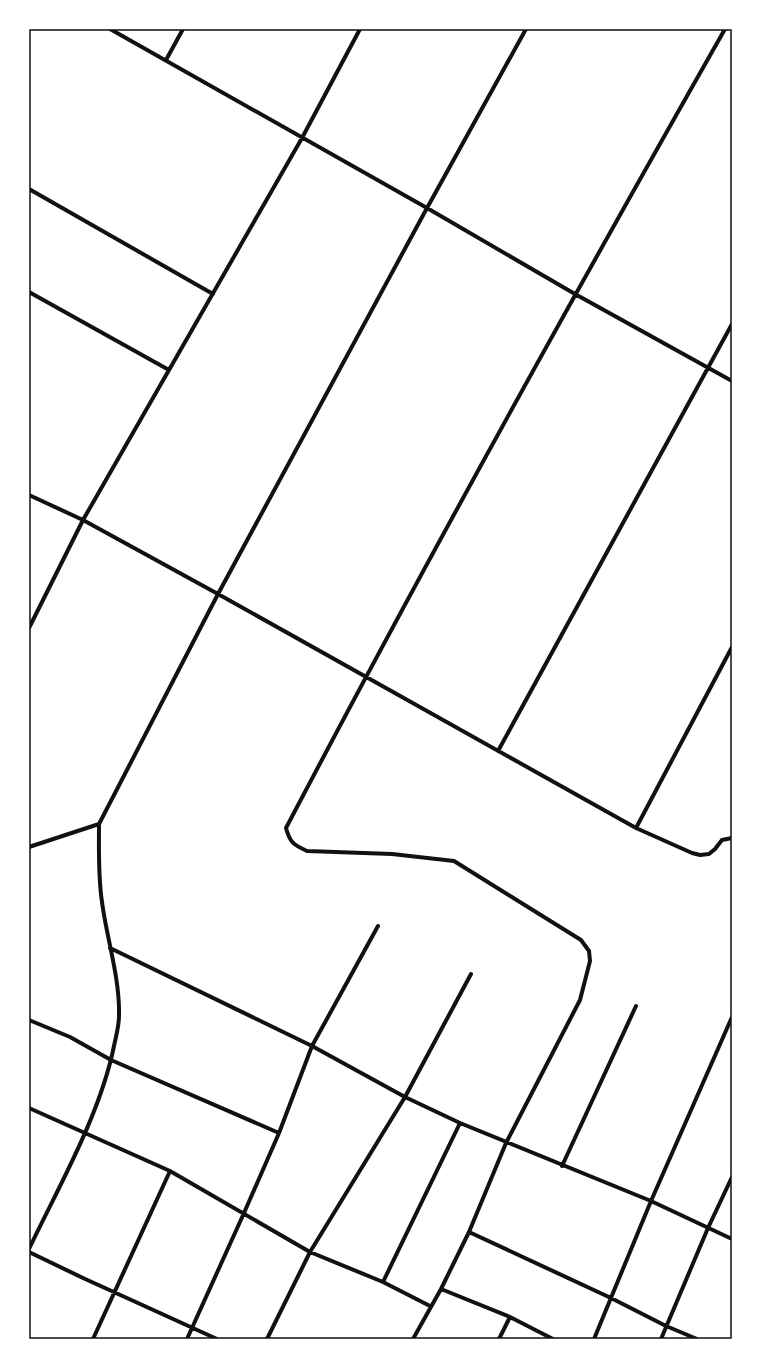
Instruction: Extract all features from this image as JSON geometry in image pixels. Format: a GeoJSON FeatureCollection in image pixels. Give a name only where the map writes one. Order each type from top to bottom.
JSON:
{"type":"FeatureCollection","features":[{"type":"Feature","properties":{"kind":"street"},"geometry":{"type":"LineString","coordinates":[[110,29],[427,208],[575,294],[732,381]]}},
{"type":"Feature","properties":{"kind":"street"},"geometry":{"type":"LineString","coordinates":[[166,60],[183,29]]}},
{"type":"Feature","properties":{"kind":"street"},"geometry":{"type":"LineString","coordinates":[[29,628],[83,520],[302,138],[360,29]]}},
{"type":"Feature","properties":{"kind":"street"},"geometry":{"type":"LineString","coordinates":[[217,1339],[29,1251],[85,1132],[111,1060],[119,1018],[119,995],[102,901],[99,866],[99,824],[218,594],[427,208],[526,29]]}},
{"type":"Feature","properties":{"kind":"street"},"geometry":{"type":"LineString","coordinates":[[413,1339],[430,1306],[441,1289],[469,1232],[506,1142],[580,1000],[588,976],[590,961],[589,951],[581,940],[454,861],[392,854],[307,851],[295,846],[289,838],[286,828],[366,676],[575,294],[725,29]]}},
{"type":"Feature","properties":{"kind":"street"},"geometry":{"type":"LineString","coordinates":[[29,189],[213,294]]}},
{"type":"Feature","properties":{"kind":"street"},"geometry":{"type":"LineString","coordinates":[[29,292],[169,370]]}},
{"type":"Feature","properties":{"kind":"street"},"geometry":{"type":"LineString","coordinates":[[498,752],[732,324]]}},
{"type":"Feature","properties":{"kind":"street"},"geometry":{"type":"LineString","coordinates":[[29,495],[83,520],[218,594],[636,828],[692,853],[700,855],[709,854],[722,840],[732,838]]}},
{"type":"Feature","properties":{"kind":"street"},"geometry":{"type":"LineString","coordinates":[[636,828],[732,647]]}},
{"type":"Feature","properties":{"kind":"street"},"geometry":{"type":"LineString","coordinates":[[29,846],[99,824]]}},
{"type":"Feature","properties":{"kind":"street"},"geometry":{"type":"LineString","coordinates":[[187,1339],[279,1133],[312,1046],[378,926]]}},
{"type":"Feature","properties":{"kind":"street"},"geometry":{"type":"LineString","coordinates":[[110,948],[312,1046],[405,1097],[460,1123],[562,1166],[651,1201],[732,1239]]}},
{"type":"Feature","properties":{"kind":"street"},"geometry":{"type":"LineString","coordinates":[[266,1339],[310,1252],[405,1097],[471,974]]}},
{"type":"Feature","properties":{"kind":"street"},"geometry":{"type":"LineString","coordinates":[[562,1166],[636,1006]]}},
{"type":"Feature","properties":{"kind":"street"},"geometry":{"type":"LineString","coordinates":[[594,1339],[651,1201],[732,1017]]}},
{"type":"Feature","properties":{"kind":"street"},"geometry":{"type":"LineString","coordinates":[[29,1020],[70,1037],[111,1060],[279,1133]]}},
{"type":"Feature","properties":{"kind":"street"},"geometry":{"type":"LineString","coordinates":[[29,1108],[170,1171],[310,1252],[383,1282],[430,1306]]}},
{"type":"Feature","properties":{"kind":"street"},"geometry":{"type":"LineString","coordinates":[[383,1282],[460,1123]]}},
{"type":"Feature","properties":{"kind":"street"},"geometry":{"type":"LineString","coordinates":[[93,1339],[170,1171]]}},
{"type":"Feature","properties":{"kind":"street"},"geometry":{"type":"LineString","coordinates":[[661,1339],[708,1228],[732,1176]]}},
{"type":"Feature","properties":{"kind":"street"},"geometry":{"type":"LineString","coordinates":[[469,1232],[611,1298],[666,1326],[697,1339]]}},
{"type":"Feature","properties":{"kind":"street"},"geometry":{"type":"LineString","coordinates":[[441,1289],[510,1317],[553,1339]]}},
{"type":"Feature","properties":{"kind":"street"},"geometry":{"type":"LineString","coordinates":[[499,1339],[510,1317]]}}]}
